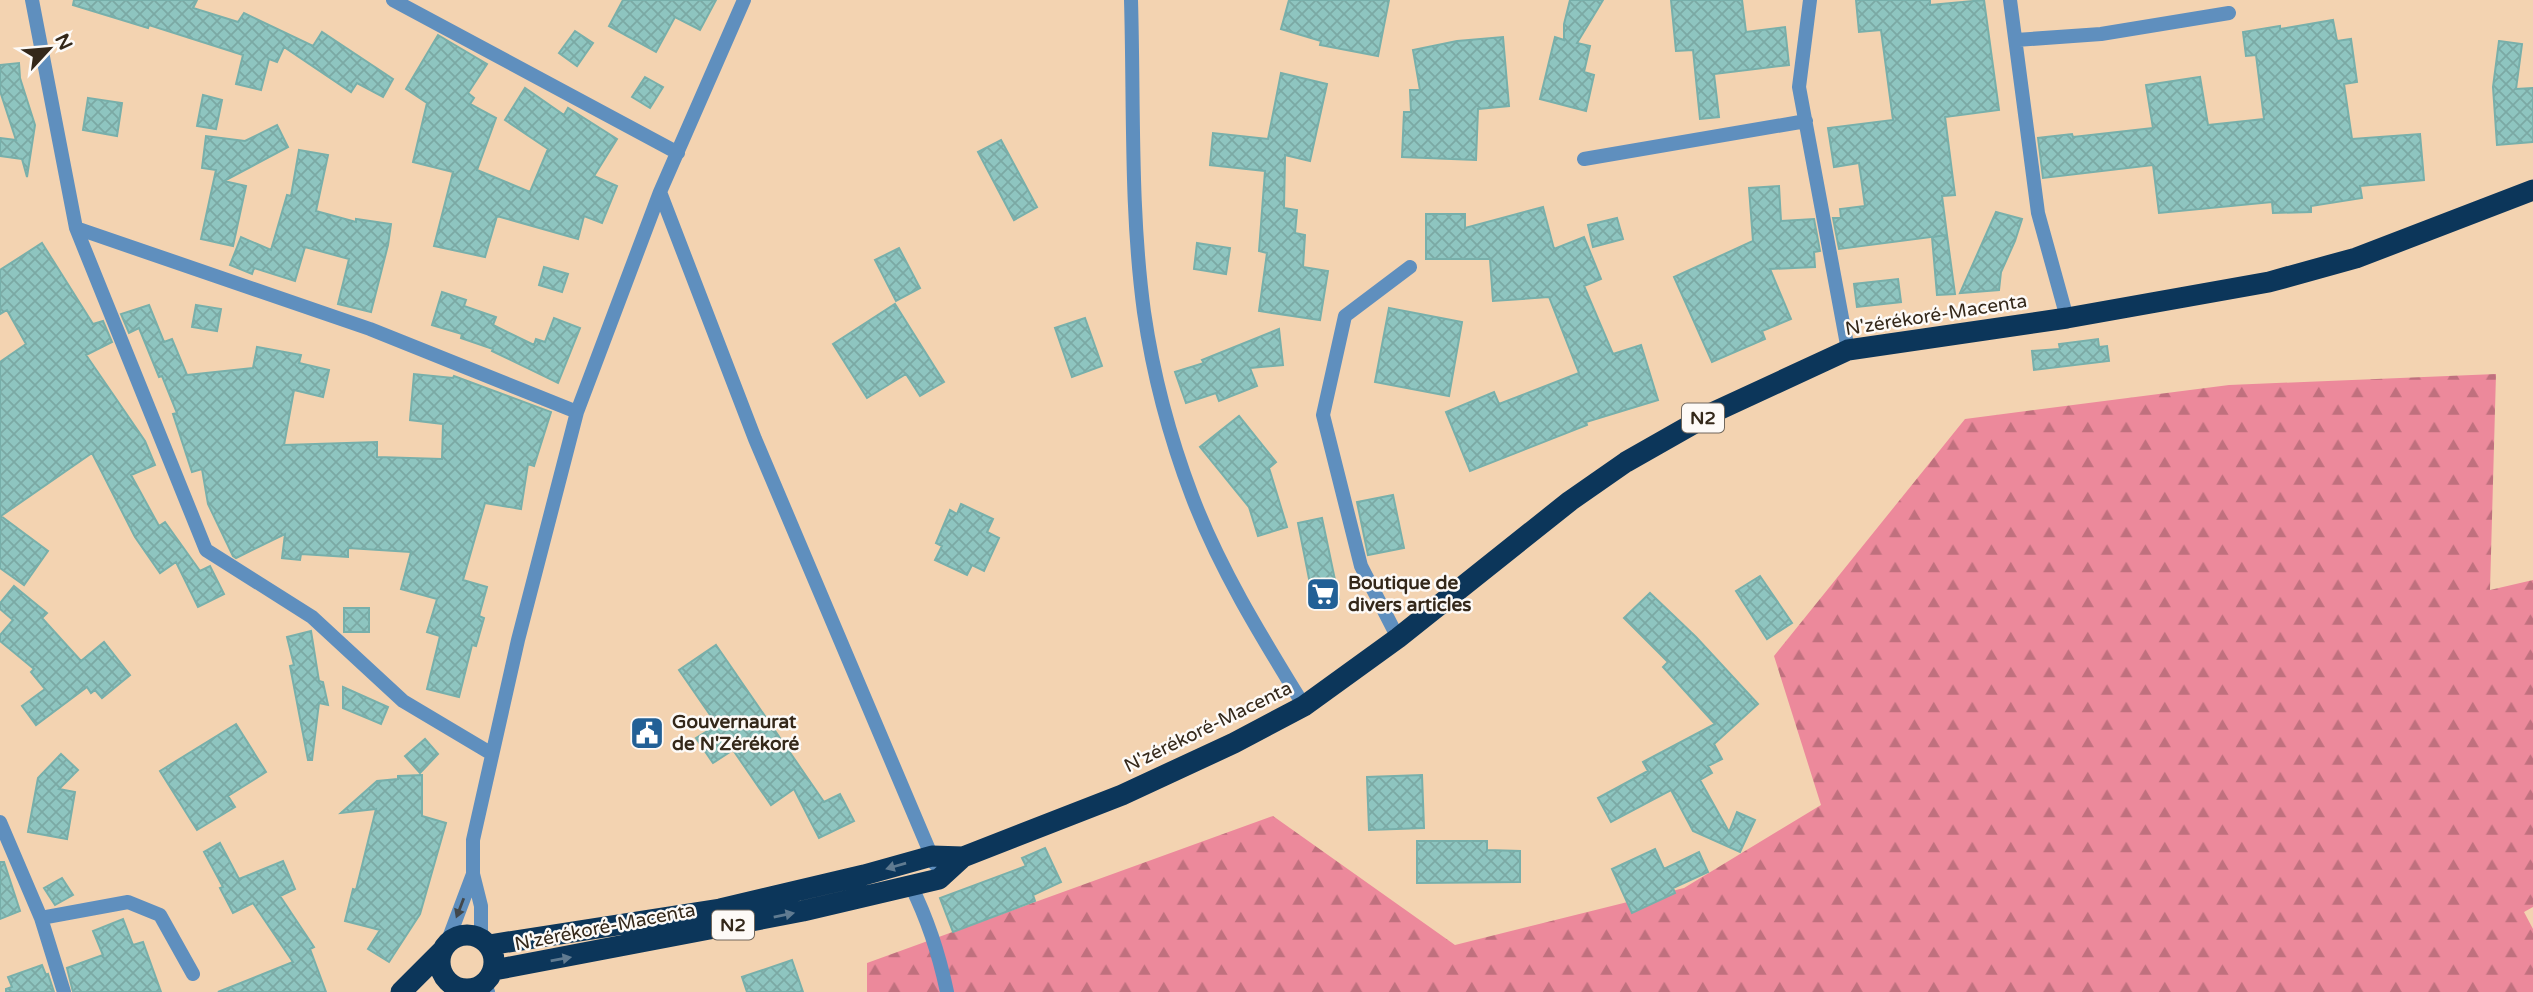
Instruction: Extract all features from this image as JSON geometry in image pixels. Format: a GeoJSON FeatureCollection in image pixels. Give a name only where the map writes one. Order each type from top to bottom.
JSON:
{"type":"FeatureCollection","features":[{"type":"Feature","properties":{"kind":"highway","name":"N'zérékoré-Macenta"},"geometry":{"type":"LineString","coordinates":[[478,986],[939,879],[962,857],[1122,794],[1234,743],[1304,706],[1398,638],[1570,501],[1626,461],[1714,412],[1848,350],[2067,318],[2269,282],[2356,258],[2533,190]]}},
{"type":"Feature","properties":{"kind":"highway","name":"N'zérékoré-Macenta"},"geometry":{"type":"LineString","coordinates":[[485,942],[720,909],[853,878],[932,856],[962,857]]}},
{"type":"Feature","properties":{"kind":"highway"},"geometry":{"type":"LineString","coordinates":[[401,992],[445,947],[464,935],[485,942],[495,962],[478,986],[455,987],[441,972],[440,961],[445,947]]}},
{"type":"Feature","properties":{"kind":"street"},"geometry":{"type":"LineString","coordinates":[[32,0],[76,228],[206,550],[312,617],[403,701],[492,754]]}},
{"type":"Feature","properties":{"kind":"street"},"geometry":{"type":"LineString","coordinates":[[393,0],[678,153]]}},
{"type":"Feature","properties":{"kind":"street"},"geometry":{"type":"LineString","coordinates":[[485,942],[481,906],[473,874],[473,840],[518,640],[577,412],[660,192],[744,0]]}},
{"type":"Feature","properties":{"kind":"street"},"geometry":{"type":"LineString","coordinates":[[1131,0],[1136,220],[1144,312],[1162,401],[1192,497],[1228,575],[1304,706]]}},
{"type":"Feature","properties":{"kind":"street"},"geometry":{"type":"LineString","coordinates":[[1810,0],[1799,87],[1848,350]]}},
{"type":"Feature","properties":{"kind":"street"},"geometry":{"type":"LineString","coordinates":[[2010,0],[2038,213],[2067,318]]}},
{"type":"Feature","properties":{"kind":"street"},"geometry":{"type":"LineString","coordinates":[[2016,40],[2101,34],[2230,13]]}},
{"type":"Feature","properties":{"kind":"street"},"geometry":{"type":"LineString","coordinates":[[1584,159],[1806,121]]}},
{"type":"Feature","properties":{"kind":"street"},"geometry":{"type":"LineString","coordinates":[[660,192],[755,439],[932,856],[939,879]]}},
{"type":"Feature","properties":{"kind":"street"},"geometry":{"type":"LineString","coordinates":[[76,228],[370,329],[577,412]]}},
{"type":"Feature","properties":{"kind":"street"},"geometry":{"type":"LineString","coordinates":[[1398,638],[1361,566],[1323,415],[1345,316],[1410,267]]}},
{"type":"Feature","properties":{"kind":"street"},"geometry":{"type":"LineString","coordinates":[[0,822],[41,918],[64,992]]}},
{"type":"Feature","properties":{"kind":"street"},"geometry":{"type":"LineString","coordinates":[[445,947],[473,874]]}},
{"type":"Feature","properties":{"kind":"street"},"geometry":{"type":"LineString","coordinates":[[911,886],[924,912],[940,958],[947,992]]}},
{"type":"Feature","properties":{"kind":"street"},"geometry":{"type":"LineString","coordinates":[[41,918],[128,901],[137,904],[160,915],[194,974]]}},
{"type":"Feature","properties":{"kind":"green space"},"geometry":{"type":"Polygon","coordinates":[[[2496,374],[2490,590],[2533,580],[2533,907],[2524,912],[2533,929],[2533,992],[867,992],[867,963],[1273,816],[1455,945],[1684,888],[1821,805],[1774,656],[1965,419],[2229,385],[2496,374]]]}},
{"type":"Feature","properties":{"kind":"building"},"geometry":{"type":"Polygon","coordinates":[[[74,0],[197,0],[193,8],[238,22],[244,13],[313,46],[322,32],[393,79],[383,97],[357,83],[351,92],[284,47],[277,62],[269,59],[261,90],[236,84],[243,55],[149,25],[148,28],[73,5],[74,0]]]}},
{"type":"Feature","properties":{"kind":"building"},"geometry":{"type":"Polygon","coordinates":[[[623,0],[716,0],[700,30],[675,17],[656,52],[609,26],[623,0]]]}},
{"type":"Feature","properties":{"kind":"building"},"geometry":{"type":"Polygon","coordinates":[[[1289,0],[1389,0],[1378,56],[1320,45],[1321,41],[1281,29],[1289,0]]]}},
{"type":"Feature","properties":{"kind":"building"},"geometry":{"type":"Polygon","coordinates":[[[1570,0],[1603,0],[1577,43],[1590,46],[1584,72],[1594,75],[1586,111],[1540,99],[1555,37],[1564,40],[1564,24],[1570,0]]]}},
{"type":"Feature","properties":{"kind":"building"},"geometry":{"type":"Polygon","coordinates":[[[1671,0],[1742,0],[1746,32],[1785,27],[1789,65],[1714,74],[1719,117],[1700,119],[1693,50],[1676,51],[1671,0]]]}},
{"type":"Feature","properties":{"kind":"building"},"geometry":{"type":"Polygon","coordinates":[[[1856,0],[1930,0],[1930,5],[1984,0],[1999,110],[1945,117],[1955,195],[1942,196],[1947,235],[1839,249],[1833,218],[1841,218],[1840,209],[1865,206],[1859,163],[1834,167],[1828,128],[1893,120],[1881,30],[1859,32],[1856,0]]]}},
{"type":"Feature","properties":{"kind":"building"},"geometry":{"type":"Polygon","coordinates":[[[2333,20],[2337,41],[2351,39],[2357,82],[2344,84],[2352,139],[2420,134],[2424,180],[2360,186],[2362,198],[2311,206],[2311,212],[2273,213],[2272,202],[2159,213],[2153,165],[2043,178],[2038,138],[2153,128],[2146,85],[2200,77],[2208,125],[2264,119],[2256,55],[2246,56],[2243,32],[2333,20]]]}},
{"type":"Feature","properties":{"kind":"building"},"geometry":{"type":"Polygon","coordinates":[[[575,31],[593,43],[577,66],[559,53],[575,31]]]}},
{"type":"Feature","properties":{"kind":"building"},"geometry":{"type":"Polygon","coordinates":[[[438,35],[487,64],[468,93],[474,98],[470,104],[496,118],[477,170],[530,192],[548,149],[505,120],[525,88],[564,115],[568,108],[617,139],[594,176],[617,186],[602,223],[584,216],[578,239],[497,216],[485,257],[434,246],[453,172],[413,162],[427,103],[406,89],[438,35]]]}},
{"type":"Feature","properties":{"kind":"building"},"geometry":{"type":"Polygon","coordinates":[[[1503,37],[1509,106],[1478,109],[1476,160],[1402,157],[1404,112],[1411,112],[1410,90],[1420,90],[1413,50],[1457,41],[1503,37]]]}},
{"type":"Feature","properties":{"kind":"building"},"geometry":{"type":"Polygon","coordinates":[[[2499,41],[2522,44],[2516,89],[2533,88],[2533,142],[2497,145],[2493,87],[2499,41]]]}},
{"type":"Feature","properties":{"kind":"building"},"geometry":{"type":"Polygon","coordinates":[[[19,63],[20,78],[35,125],[27,177],[22,159],[0,156],[0,138],[16,140],[0,91],[0,65],[19,63]]]}},
{"type":"Feature","properties":{"kind":"building"},"geometry":{"type":"Polygon","coordinates":[[[1281,73],[1327,84],[1310,161],[1285,155],[1284,208],[1297,210],[1295,233],[1305,235],[1303,267],[1328,271],[1320,320],[1259,311],[1267,253],[1259,251],[1265,171],[1210,165],[1213,133],[1268,139],[1281,73]]]}},
{"type":"Feature","properties":{"kind":"building"},"geometry":{"type":"Polygon","coordinates":[[[645,77],[663,87],[650,108],[632,97],[645,77]]]}},
{"type":"Feature","properties":{"kind":"building"},"geometry":{"type":"Polygon","coordinates":[[[203,95],[222,100],[216,129],[197,126],[203,95]]]}},
{"type":"Feature","properties":{"kind":"building"},"geometry":{"type":"Polygon","coordinates":[[[88,98],[122,103],[117,136],[83,130],[88,98]]]}},
{"type":"Feature","properties":{"kind":"building"},"geometry":{"type":"Polygon","coordinates":[[[277,125],[288,147],[224,181],[246,186],[233,246],[201,239],[216,170],[202,168],[206,136],[245,141],[277,125]]]}},
{"type":"Feature","properties":{"kind":"building"},"geometry":{"type":"Polygon","coordinates":[[[1001,140],[1037,207],[1014,220],[978,152],[1001,140]]]}},
{"type":"Feature","properties":{"kind":"building"},"geometry":{"type":"Polygon","coordinates":[[[299,150],[328,155],[316,211],[356,222],[356,219],[391,224],[371,312],[338,304],[349,259],[305,247],[295,281],[254,268],[252,274],[230,265],[241,237],[271,250],[287,195],[291,196],[299,150]]]}},
{"type":"Feature","properties":{"kind":"building"},"geometry":{"type":"Polygon","coordinates":[[[1779,186],[1781,221],[1814,219],[1820,251],[1814,252],[1815,267],[1770,269],[1791,319],[1762,331],[1765,339],[1712,362],[1674,277],[1753,241],[1749,188],[1779,186]]]}},
{"type":"Feature","properties":{"kind":"building"},"geometry":{"type":"Polygon","coordinates":[[[1543,207],[1554,249],[1584,237],[1601,279],[1584,286],[1613,354],[1641,345],[1658,400],[1586,422],[1587,425],[1470,471],[1446,412],[1494,392],[1499,404],[1579,373],[1549,297],[1493,301],[1490,259],[1426,259],[1426,214],[1465,214],[1465,228],[1543,207]]]}},
{"type":"Feature","properties":{"kind":"building"},"geometry":{"type":"Polygon","coordinates":[[[1996,212],[2022,219],[2001,272],[1999,290],[1960,293],[1996,212]]]}},
{"type":"Feature","properties":{"kind":"building"},"geometry":{"type":"Polygon","coordinates":[[[1617,218],[1623,239],[1593,247],[1588,225],[1617,218]]]}},
{"type":"Feature","properties":{"kind":"building"},"geometry":{"type":"Polygon","coordinates":[[[1947,235],[1955,294],[1937,295],[1932,237],[1947,235]]]}},
{"type":"Feature","properties":{"kind":"building"},"geometry":{"type":"Polygon","coordinates":[[[42,243],[93,324],[103,321],[112,342],[86,355],[145,441],[155,465],[131,475],[159,526],[165,522],[200,571],[210,566],[224,594],[198,607],[176,562],[160,573],[135,537],[92,453],[1,516],[48,551],[24,585],[0,568],[0,362],[26,344],[7,310],[0,314],[0,270],[42,243]]]}},
{"type":"Feature","properties":{"kind":"building"},"geometry":{"type":"Polygon","coordinates":[[[1197,243],[1230,248],[1226,274],[1194,269],[1197,243]]]}},
{"type":"Feature","properties":{"kind":"building"},"geometry":{"type":"Polygon","coordinates":[[[899,248],[920,288],[896,301],[875,260],[899,248]]]}},
{"type":"Feature","properties":{"kind":"building"},"geometry":{"type":"Polygon","coordinates":[[[544,267],[568,274],[562,292],[539,285],[544,267]]]}},
{"type":"Feature","properties":{"kind":"building"},"geometry":{"type":"Polygon","coordinates":[[[1898,279],[1901,302],[1857,307],[1854,284],[1898,279]]]}},
{"type":"Feature","properties":{"kind":"building"},"geometry":{"type":"Polygon","coordinates":[[[442,292],[466,300],[464,306],[496,317],[493,325],[534,345],[536,339],[545,342],[554,318],[580,328],[558,383],[492,351],[493,349],[461,338],[462,334],[432,325],[442,292]]]}},
{"type":"Feature","properties":{"kind":"building"},"geometry":{"type":"Polygon","coordinates":[[[895,304],[944,382],[920,396],[906,374],[867,398],[833,344],[895,304]]]}},
{"type":"Feature","properties":{"kind":"building"},"geometry":{"type":"Polygon","coordinates":[[[149,305],[164,342],[172,339],[187,375],[253,368],[257,347],[301,355],[299,363],[329,370],[323,397],[294,390],[284,445],[377,442],[377,457],[442,459],[443,424],[410,420],[414,374],[454,376],[551,412],[534,466],[528,464],[521,509],[485,503],[463,580],[487,587],[479,616],[484,618],[476,646],[472,645],[459,697],[427,689],[440,636],[427,632],[437,599],[401,589],[411,552],[348,548],[348,557],[301,554],[300,560],[282,558],[285,534],[236,558],[233,556],[208,504],[202,469],[192,472],[173,414],[177,413],[162,376],[159,377],[139,328],[129,333],[121,314],[149,305]]]}},
{"type":"Feature","properties":{"kind":"building"},"geometry":{"type":"Polygon","coordinates":[[[196,305],[221,309],[217,331],[192,327],[196,305]]]}},
{"type":"Feature","properties":{"kind":"building"},"geometry":{"type":"Polygon","coordinates":[[[1389,308],[1462,322],[1449,396],[1375,382],[1389,308]]]}},
{"type":"Feature","properties":{"kind":"building"},"geometry":{"type":"Polygon","coordinates":[[[1085,318],[1102,366],[1072,377],[1055,328],[1085,318]]]}},
{"type":"Feature","properties":{"kind":"building"},"geometry":{"type":"Polygon","coordinates":[[[1279,329],[1283,365],[1250,368],[1257,386],[1219,401],[1216,393],[1186,403],[1175,372],[1204,363],[1202,360],[1279,329]]]}},
{"type":"Feature","properties":{"kind":"building"},"geometry":{"type":"Polygon","coordinates":[[[2098,339],[2099,347],[2107,346],[2109,361],[2034,370],[2032,351],[2060,349],[2059,344],[2098,339]]]}},
{"type":"Feature","properties":{"kind":"building"},"geometry":{"type":"Polygon","coordinates":[[[1239,416],[1276,462],[1269,468],[1287,527],[1258,536],[1249,507],[1200,447],[1239,416]]]}},
{"type":"Feature","properties":{"kind":"building"},"geometry":{"type":"Polygon","coordinates":[[[1393,495],[1404,548],[1368,555],[1357,502],[1393,495]]]}},
{"type":"Feature","properties":{"kind":"building"},"geometry":{"type":"Polygon","coordinates":[[[961,504],[993,519],[987,532],[999,538],[984,571],[972,565],[967,575],[935,560],[942,546],[936,543],[950,510],[957,514],[961,504]]]}},
{"type":"Feature","properties":{"kind":"building"},"geometry":{"type":"Polygon","coordinates":[[[1322,518],[1339,599],[1314,604],[1298,523],[1322,518]]]}},
{"type":"Feature","properties":{"kind":"building"},"geometry":{"type":"Polygon","coordinates":[[[1760,576],[1792,623],[1767,639],[1736,591],[1760,576]]]}},
{"type":"Feature","properties":{"kind":"building"},"geometry":{"type":"Polygon","coordinates":[[[14,586],[47,613],[42,618],[81,661],[104,642],[130,675],[102,698],[95,690],[91,693],[87,687],[36,725],[22,706],[45,689],[31,672],[34,669],[0,641],[0,635],[13,620],[0,609],[0,603],[14,586]]]}},
{"type":"Feature","properties":{"kind":"building"},"geometry":{"type":"Polygon","coordinates":[[[1650,593],[1696,637],[1758,704],[1714,744],[1722,759],[1708,766],[1712,773],[1700,780],[1729,832],[1737,812],[1755,820],[1740,852],[1693,831],[1671,790],[1611,822],[1598,798],[1648,771],[1643,762],[1715,724],[1663,667],[1668,662],[1624,618],[1650,593]]]}},
{"type":"Feature","properties":{"kind":"building"},"geometry":{"type":"Polygon","coordinates":[[[344,608],[369,608],[369,632],[344,632],[344,608]]]}},
{"type":"Feature","properties":{"kind":"building"},"geometry":{"type":"Polygon","coordinates":[[[311,631],[319,681],[323,682],[328,705],[319,703],[312,760],[308,760],[290,666],[294,665],[287,637],[311,631]]]}},
{"type":"Feature","properties":{"kind":"building"},"geometry":{"type":"Polygon","coordinates":[[[716,645],[824,802],[840,794],[854,821],[819,838],[794,789],[771,805],[733,750],[713,763],[696,738],[717,725],[679,670],[716,645]]]}},
{"type":"Feature","properties":{"kind":"building"},"geometry":{"type":"Polygon","coordinates":[[[343,687],[388,707],[381,724],[343,708],[343,687]]]}},
{"type":"Feature","properties":{"kind":"building"},"geometry":{"type":"Polygon","coordinates":[[[236,724],[266,772],[228,796],[235,807],[197,830],[160,771],[236,724]]]}},
{"type":"Feature","properties":{"kind":"building"},"geometry":{"type":"Polygon","coordinates":[[[425,739],[438,754],[420,773],[405,756],[425,739]]]}},
{"type":"Feature","properties":{"kind":"building"},"geometry":{"type":"Polygon","coordinates":[[[61,754],[78,770],[59,789],[75,792],[67,839],[28,832],[38,778],[61,754]]]}},
{"type":"Feature","properties":{"kind":"building"},"geometry":{"type":"Polygon","coordinates":[[[422,775],[422,816],[446,823],[420,914],[389,962],[368,949],[380,930],[345,921],[353,889],[356,890],[376,809],[341,813],[377,781],[398,779],[398,776],[422,775]]]}},
{"type":"Feature","properties":{"kind":"building"},"geometry":{"type":"Polygon","coordinates":[[[1422,775],[1424,828],[1369,830],[1367,777],[1422,775]]]}},
{"type":"Feature","properties":{"kind":"building"},"geometry":{"type":"Polygon","coordinates":[[[1417,841],[1487,841],[1487,850],[1520,851],[1520,882],[1417,883],[1417,841]]]}},
{"type":"Feature","properties":{"kind":"building"},"geometry":{"type":"Polygon","coordinates":[[[220,843],[239,879],[283,861],[295,889],[280,896],[314,947],[310,949],[326,992],[218,992],[293,962],[253,903],[233,913],[220,888],[223,887],[204,852],[220,843]]]}},
{"type":"Feature","properties":{"kind":"building"},"geometry":{"type":"Polygon","coordinates":[[[1045,848],[1061,882],[1033,895],[1035,901],[953,932],[940,898],[1026,866],[1022,858],[1045,848]]]}},
{"type":"Feature","properties":{"kind":"building"},"geometry":{"type":"Polygon","coordinates":[[[1655,849],[1664,869],[1699,852],[1708,872],[1673,888],[1675,893],[1632,913],[1612,869],[1655,849]]]}},
{"type":"Feature","properties":{"kind":"building"},"geometry":{"type":"Polygon","coordinates":[[[0,862],[4,862],[20,911],[0,919],[0,862]]]}},
{"type":"Feature","properties":{"kind":"building"},"geometry":{"type":"Polygon","coordinates":[[[62,878],[73,895],[55,905],[44,888],[62,878]]]}},
{"type":"Feature","properties":{"kind":"building"},"geometry":{"type":"Polygon","coordinates":[[[123,919],[133,945],[143,942],[161,992],[73,992],[67,968],[103,955],[93,931],[123,919]]]}},
{"type":"Feature","properties":{"kind":"building"},"geometry":{"type":"Polygon","coordinates":[[[792,960],[803,992],[747,992],[742,977],[792,960]]]}},
{"type":"Feature","properties":{"kind":"building"},"geometry":{"type":"Polygon","coordinates":[[[42,965],[54,992],[6,992],[6,989],[12,987],[8,977],[42,965]]]}},
{"type":"Feature","properties":{"kind":"place","name":"Boutique de divers articles"},"geometry":{"type":"Point","coordinates":[1323,594]}},
{"type":"Feature","properties":{"kind":"place","name":"Gouvernaurat de N'Zérékoré"},"geometry":{"type":"Point","coordinates":[647,733]}}]}
